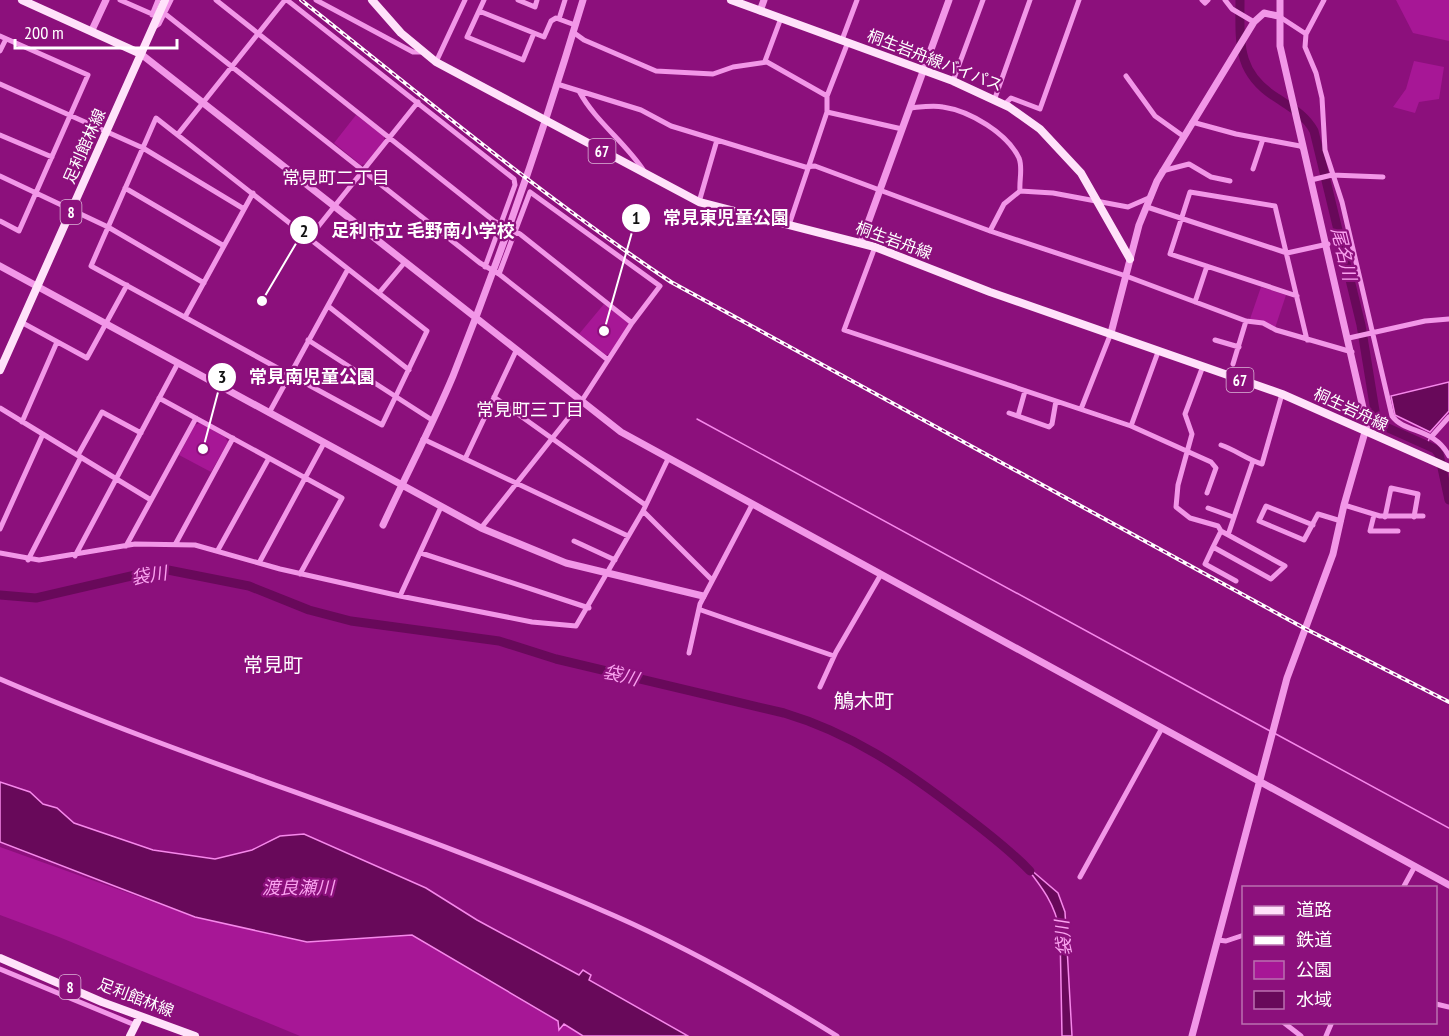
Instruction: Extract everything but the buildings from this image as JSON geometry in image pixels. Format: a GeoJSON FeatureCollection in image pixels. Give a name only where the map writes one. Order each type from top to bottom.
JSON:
{"type":"FeatureCollection","features":[{"type":"Feature","properties":{"kind":"main road"},"geometry":{"type":"LineString","coordinates":[[22,0],[141,54]]}},
{"type":"Feature","properties":{"kind":"main road","name":"足利館林線"},"geometry":{"type":"LineString","coordinates":[[0,370],[165,0]]}},
{"type":"Feature","properties":{"kind":"main road","name":"桐生岩舟線"},"geometry":{"type":"LineString","coordinates":[[372,0],[422,52],[436,62],[699,202],[861,242],[990,292],[1282,394],[1448,468]]}},
{"type":"Feature","properties":{"kind":"main road","name":"桐生岩舟線バイパス"},"geometry":{"type":"LineString","coordinates":[[731,0],[953,81],[1005,104],[1057,144],[1081,173],[1130,259]]}},
{"type":"Feature","properties":{"kind":"main road","name":"足利館林線"},"geometry":{"type":"LineString","coordinates":[[0,958],[140,1016],[195,1036]]}},
{"type":"Feature","properties":{"kind":"main road"},"geometry":{"type":"LineString","coordinates":[[130,1036],[140,1016]]}},
{"type":"Feature","properties":{"kind":"street"},"geometry":{"type":"LineString","coordinates":[[92,30],[105,0]]}},
{"type":"Feature","properties":{"kind":"street"},"geometry":{"type":"LineString","coordinates":[[120,0],[158,14],[233,66],[363,171],[608,360]]}},
{"type":"Feature","properties":{"kind":"street"},"geometry":{"type":"LineString","coordinates":[[158,0],[158,14]]}},
{"type":"Feature","properties":{"kind":"street"},"geometry":{"type":"LineString","coordinates":[[158,14],[171,0]]}},
{"type":"Feature","properties":{"kind":"street"},"geometry":{"type":"LineString","coordinates":[[216,0],[507,229],[632,323]]}},
{"type":"Feature","properties":{"kind":"street"},"geometry":{"type":"LineString","coordinates":[[178,134],[286,0],[514,179],[507,229]]}},
{"type":"Feature","properties":{"kind":"street"},"geometry":{"type":"LineString","coordinates":[[316,0],[413,52],[422,52]]}},
{"type":"Feature","properties":{"kind":"street"},"geometry":{"type":"LineString","coordinates":[[436,62],[465,0]]}},
{"type":"Feature","properties":{"kind":"street"},"geometry":{"type":"LineString","coordinates":[[484,0],[467,37],[523,60],[534,33]]}},
{"type":"Feature","properties":{"kind":"street"},"geometry":{"type":"LineString","coordinates":[[518,0],[535,7],[537,0]]}},
{"type":"Feature","properties":{"kind":"street"},"geometry":{"type":"LineString","coordinates":[[559,19],[565,0]]}},
{"type":"Feature","properties":{"kind":"street"},"geometry":{"type":"LineString","coordinates":[[383,525],[432,420],[475,318],[546,121],[583,0]]}},
{"type":"Feature","properties":{"kind":"street"},"geometry":{"type":"LineString","coordinates":[[760,10],[764,0]]}},
{"type":"Feature","properties":{"kind":"street"},"geometry":{"type":"LineString","coordinates":[[789,225],[827,112],[827,96],[857,0]]}},
{"type":"Feature","properties":{"kind":"street"},"geometry":{"type":"LineString","coordinates":[[861,242],[949,0]]}},
{"type":"Feature","properties":{"kind":"street"},"geometry":{"type":"LineString","coordinates":[[953,81],[982,0]]}},
{"type":"Feature","properties":{"kind":"street"},"geometry":{"type":"LineString","coordinates":[[994,98],[1030,0]]}},
{"type":"Feature","properties":{"kind":"street"},"geometry":{"type":"LineString","coordinates":[[1202,0],[1205,3],[1208,0]]}},
{"type":"Feature","properties":{"kind":"street"},"geometry":{"type":"LineString","coordinates":[[1225,0],[1232,9],[1254,22]]}},
{"type":"Feature","properties":{"kind":"street"},"geometry":{"type":"LineString","coordinates":[[1192,1036],[1293,659],[1328,568],[1366,433],[1366,414],[1353,353],[1353,338],[1328,244],[1315,179],[1304,149],[1290,91],[1279,35],[1280,0]]}},
{"type":"Feature","properties":{"kind":"street"},"geometry":{"type":"LineString","coordinates":[[1324,0],[1306,34],[1305,47],[1316,73],[1322,98],[1325,150],[1330,175],[1342,202],[1369,334],[1394,419],[1432,436],[1445,448],[1449,456]]}},
{"type":"Feature","properties":{"kind":"street"},"geometry":{"type":"LineString","coordinates":[[1005,104],[1011,98],[1040,109],[1077,1]]}},
{"type":"Feature","properties":{"kind":"street"},"geometry":{"type":"LineString","coordinates":[[479,11],[544,37],[551,21],[559,19],[574,28],[584,40],[656,70],[713,74],[733,67],[765,62],[827,96]]}},
{"type":"Feature","properties":{"kind":"street"},"geometry":{"type":"LineString","coordinates":[[1081,410],[1111,333],[1130,259],[1162,171],[1254,22],[1264,13],[1278,16],[1306,34]]}},
{"type":"Feature","properties":{"kind":"street"},"geometry":{"type":"LineString","coordinates":[[765,62],[781,18]]}},
{"type":"Feature","properties":{"kind":"street"},"geometry":{"type":"LineString","coordinates":[[0,51],[3,37],[88,75],[19,231],[0,221]]}},
{"type":"Feature","properties":{"kind":"street"},"geometry":{"type":"LineString","coordinates":[[141,54],[621,432],[880,576],[1449,885]]}},
{"type":"Feature","properties":{"kind":"street"},"geometry":{"type":"LineString","coordinates":[[1126,76],[1155,116],[1183,136]]}},
{"type":"Feature","properties":{"kind":"street"},"geometry":{"type":"LineString","coordinates":[[0,84],[143,148],[244,209]]}},
{"type":"Feature","properties":{"kind":"street"},"geometry":{"type":"LineString","coordinates":[[557,84],[641,110],[671,126],[809,166],[990,231],[1126,276],[1246,321],[1263,323],[1276,330],[1353,353]]}},
{"type":"Feature","properties":{"kind":"street"},"geometry":{"type":"LineString","coordinates":[[579,91],[614,136],[633,154],[646,174]]}},
{"type":"Feature","properties":{"kind":"street"},"geometry":{"type":"LineString","coordinates":[[309,238],[418,102]]}},
{"type":"Feature","properties":{"kind":"street"},"geometry":{"type":"LineString","coordinates":[[910,108],[942,107],[973,116],[988,127],[1006,142],[1019,158],[1020,191]]}},
{"type":"Feature","properties":{"kind":"street"},"geometry":{"type":"LineString","coordinates":[[827,112],[902,129]]}},
{"type":"Feature","properties":{"kind":"street"},"geometry":{"type":"LineString","coordinates":[[156,118],[427,331],[382,425],[91,266],[143,148],[156,118]]}},
{"type":"Feature","properties":{"kind":"street"},"geometry":{"type":"LineString","coordinates":[[1192,122],[1300,146],[1304,149]]}},
{"type":"Feature","properties":{"kind":"street"},"geometry":{"type":"LineString","coordinates":[[0,135],[52,157]]}},
{"type":"Feature","properties":{"kind":"street"},"geometry":{"type":"LineString","coordinates":[[1253,169],[1263,139]]}},
{"type":"Feature","properties":{"kind":"street"},"geometry":{"type":"LineString","coordinates":[[699,202],[717,140]]}},
{"type":"Feature","properties":{"kind":"street"},"geometry":{"type":"LineString","coordinates":[[1162,171],[1189,164],[1211,177],[1230,181]]}},
{"type":"Feature","properties":{"kind":"street"},"geometry":{"type":"LineString","coordinates":[[1315,179],[1330,175],[1383,177]]}},
{"type":"Feature","properties":{"kind":"street"},"geometry":{"type":"LineString","coordinates":[[0,176],[108,227],[204,283]]}},
{"type":"Feature","properties":{"kind":"street"},"geometry":{"type":"LineString","coordinates":[[124,188],[224,246]]}},
{"type":"Feature","properties":{"kind":"street"},"geometry":{"type":"LineString","coordinates":[[990,231],[1004,204],[1020,191],[1053,193],[1128,207],[1151,197]]}},
{"type":"Feature","properties":{"kind":"street"},"geometry":{"type":"LineString","coordinates":[[481,528],[581,402],[632,323],[660,286],[530,192],[507,229]]}},
{"type":"Feature","properties":{"kind":"street"},"geometry":{"type":"LineString","coordinates":[[1297,296],[1170,254],[1190,192],[1275,206],[1287,254],[1297,296],[1307,340]]}},
{"type":"Feature","properties":{"kind":"street"},"geometry":{"type":"LineString","coordinates":[[185,317],[253,193]]}},
{"type":"Feature","properties":{"kind":"street"},"geometry":{"type":"LineString","coordinates":[[1147,207],[1287,254],[1328,244]]}},
{"type":"Feature","properties":{"kind":"street"},"geometry":{"type":"LineString","coordinates":[[875,247],[844,330],[1131,426],[1215,465],[1207,493]]}},
{"type":"Feature","properties":{"kind":"street"},"geometry":{"type":"LineString","coordinates":[[379,293],[405,262]]}},
{"type":"Feature","properties":{"kind":"street"},"geometry":{"type":"LineString","coordinates":[[1195,302],[1207,266]]}},
{"type":"Feature","properties":{"kind":"street"},"geometry":{"type":"LineString","coordinates":[[0,276],[2,267],[481,528],[543,555],[704,596]]}},
{"type":"Feature","properties":{"kind":"street"},"geometry":{"type":"LineString","coordinates":[[269,413],[348,269]]}},
{"type":"Feature","properties":{"kind":"street"},"geometry":{"type":"LineString","coordinates":[[21,322],[87,358],[127,285]]}},
{"type":"Feature","properties":{"kind":"street"},"geometry":{"type":"LineString","coordinates":[[328,306],[409,370]]}},
{"type":"Feature","properties":{"kind":"street"},"geometry":{"type":"LineString","coordinates":[[1353,338],[1425,321],[1449,319]]}},
{"type":"Feature","properties":{"kind":"street"},"geometry":{"type":"LineString","coordinates":[[1233,364],[1246,321]]}},
{"type":"Feature","properties":{"kind":"street"},"geometry":{"type":"LineString","coordinates":[[309,340],[432,420]]}},
{"type":"Feature","properties":{"kind":"street"},"geometry":{"type":"LineString","coordinates":[[1215,340],[1239,347]]}},
{"type":"Feature","properties":{"kind":"street"},"geometry":{"type":"LineString","coordinates":[[22,422],[57,342]]}},
{"type":"Feature","properties":{"kind":"street"},"geometry":{"type":"LineString","coordinates":[[465,459],[516,351]]}},
{"type":"Feature","properties":{"kind":"street"},"geometry":{"type":"LineString","coordinates":[[1131,426],[1158,352]]}},
{"type":"Feature","properties":{"kind":"street"},"geometry":{"type":"LineString","coordinates":[[75,556],[178,363]]}},
{"type":"Feature","properties":{"kind":"street"},"geometry":{"type":"LineString","coordinates":[[1203,366],[1185,414],[1192,434],[1178,485],[1176,507],[1190,518],[1218,526],[1221,531],[1285,566],[1271,579],[1213,547]]}},
{"type":"Feature","properties":{"kind":"street"},"geometry":{"type":"LineString","coordinates":[[1018,416],[1025,391]]}},
{"type":"Feature","properties":{"kind":"street"},"geometry":{"type":"LineString","coordinates":[[1221,445],[1236,450],[1241,457],[1262,464],[1282,394]]}},
{"type":"Feature","properties":{"kind":"street"},"geometry":{"type":"LineString","coordinates":[[494,397],[644,508],[650,520],[712,580]]}},
{"type":"Feature","properties":{"kind":"street"},"geometry":{"type":"LineString","coordinates":[[159,398],[342,498],[300,574]]}},
{"type":"Feature","properties":{"kind":"street"},"geometry":{"type":"LineString","coordinates":[[1009,413],[1048,427],[1052,424],[1056,401]]}},
{"type":"Feature","properties":{"kind":"street"},"geometry":{"type":"LineString","coordinates":[[0,408],[151,500]]}},
{"type":"Feature","properties":{"kind":"street"},"geometry":{"type":"LineString","coordinates":[[28,560],[102,412],[141,433]]}},
{"type":"Feature","properties":{"kind":"street"},"geometry":{"type":"LineString","coordinates":[[1432,436],[1449,417]]}},
{"type":"Feature","properties":{"kind":"street"},"geometry":{"type":"LineString","coordinates":[[126,546],[196,418]]}},
{"type":"Feature","properties":{"kind":"street"},"geometry":{"type":"LineString","coordinates":[[0,530],[43,434]]}},
{"type":"Feature","properties":{"kind":"street"},"geometry":{"type":"LineString","coordinates":[[176,543],[232,438]]}},
{"type":"Feature","properties":{"kind":"street"},"geometry":{"type":"LineString","coordinates":[[423,439],[628,536]]}},
{"type":"Feature","properties":{"kind":"street"},"geometry":{"type":"LineString","coordinates":[[259,563],[324,443]]}},
{"type":"Feature","properties":{"kind":"street"},"geometry":{"type":"LineString","coordinates":[[218,550],[269,458]]}},
{"type":"Feature","properties":{"kind":"street"},"geometry":{"type":"LineString","coordinates":[[0,553],[28,560],[75,556],[126,546],[176,543],[218,550],[300,574],[400,596],[532,622],[571,626],[578,624],[589,608],[668,459]]}},
{"type":"Feature","properties":{"kind":"street"},"geometry":{"type":"LineString","coordinates":[[1228,535],[1253,461]]}},
{"type":"Feature","properties":{"kind":"street"},"geometry":{"type":"LineString","coordinates":[[1385,517],[1391,488],[1418,494],[1414,516]]}},
{"type":"Feature","properties":{"kind":"street"},"geometry":{"type":"LineString","coordinates":[[689,653],[704,596],[752,505]]}},
{"type":"Feature","properties":{"kind":"street"},"geometry":{"type":"LineString","coordinates":[[1344,505],[1385,517],[1423,516]]}},
{"type":"Feature","properties":{"kind":"street"},"geometry":{"type":"LineString","coordinates":[[1313,525],[1266,506],[1259,521],[1304,540],[1313,525],[1318,514],[1341,521]]}},
{"type":"Feature","properties":{"kind":"street"},"geometry":{"type":"LineString","coordinates":[[400,596],[441,507]]}},
{"type":"Feature","properties":{"kind":"street"},"geometry":{"type":"LineString","coordinates":[[1208,508],[1233,517]]}},
{"type":"Feature","properties":{"kind":"street"},"geometry":{"type":"LineString","coordinates":[[1374,515],[1370,531],[1398,531]]}},
{"type":"Feature","properties":{"kind":"street"},"geometry":{"type":"LineString","coordinates":[[1221,531],[1205,564],[1236,581]]}},
{"type":"Feature","properties":{"kind":"street"},"geometry":{"type":"LineString","coordinates":[[574,541],[615,560]]}},
{"type":"Feature","properties":{"kind":"street"},"geometry":{"type":"LineString","coordinates":[[421,553],[589,608]]}},
{"type":"Feature","properties":{"kind":"street"},"geometry":{"type":"LineString","coordinates":[[820,687],[834,656],[880,576]]}},
{"type":"Feature","properties":{"kind":"street"},"geometry":{"type":"LineString","coordinates":[[701,610],[834,656]]}},
{"type":"Feature","properties":{"kind":"street"},"geometry":{"type":"LineString","coordinates":[[0,680],[523,878],[617,917],[731,974],[837,1036]]}},
{"type":"Feature","properties":{"kind":"street"},"geometry":{"type":"LineString","coordinates":[[1080,877],[1161,728]]}},
{"type":"Feature","properties":{"kind":"street"},"geometry":{"type":"LineString","coordinates":[[1404,886],[1415,866]]}},
{"type":"Feature","properties":{"kind":"street"},"geometry":{"type":"LineString","coordinates":[[1218,940],[1227,941],[1242,936]]}},
{"type":"Feature","properties":{"kind":"street"},"geometry":{"type":"LineString","coordinates":[[0,969],[135,1025]]}},
{"type":"Feature","properties":{"kind":"street"},"geometry":{"type":"LineString","coordinates":[[1284,1024],[1301,1036]]}},
{"type":"Feature","properties":{"kind":"green space"},"geometry":{"type":"Polygon","coordinates":[[[1396,0],[1449,0],[1449,41],[1413,33],[1396,0]]]}},
{"type":"Feature","properties":{"kind":"green space"},"geometry":{"type":"Polygon","coordinates":[[[1414,61],[1444,67],[1439,99],[1419,102],[1415,113],[1393,107],[1406,89],[1414,61]]]}},
{"type":"Feature","properties":{"kind":"green space"},"geometry":{"type":"Polygon","coordinates":[[[356,115],[384,136],[384,141],[365,164],[361,165],[334,143],[356,115]]]}},
{"type":"Feature","properties":{"kind":"green space"},"geometry":{"type":"Polygon","coordinates":[[[1261,287],[1286,295],[1275,328],[1250,319],[1261,287]]]}},
{"type":"Feature","properties":{"kind":"green space"},"geometry":{"type":"Polygon","coordinates":[[[604,304],[628,323],[628,328],[610,354],[606,355],[579,334],[604,304]]]}},
{"type":"Feature","properties":{"kind":"green space"},"geometry":{"type":"Polygon","coordinates":[[[200,423],[225,437],[228,442],[211,472],[179,455],[195,425],[200,423]]]}},
{"type":"Feature","properties":{"kind":"green space"},"geometry":{"type":"Polygon","coordinates":[[[0,847],[195,917],[307,942],[412,935],[558,1021],[559,1029],[564,1024],[583,1036],[300,1036],[0,915],[0,847]]]}},
{"type":"Feature","properties":{"kind":"water"},"geometry":{"type":"Polygon","coordinates":[[[1449,382],[1449,411],[1430,432],[1395,415],[1391,396],[1449,382]]]}},
{"type":"Feature","properties":{"kind":"water","name":"渡良瀬川"},"geometry":{"type":"Polygon","coordinates":[[[0,782],[30,792],[43,804],[57,808],[74,823],[153,850],[215,859],[252,850],[280,836],[304,834],[426,888],[477,920],[579,975],[583,970],[591,975],[589,980],[688,1036],[583,1036],[564,1024],[559,1030],[558,1021],[412,935],[307,942],[195,917],[0,842],[0,782]]]}},
{"type":"Feature","properties":{"kind":"water"},"geometry":{"type":"Polygon","coordinates":[[[1023,863],[1058,893],[1065,912],[1072,1036],[1062,1036],[1058,922],[1046,895],[1023,863]]]}},
{"type":"Feature","properties":{"kind":"waterway","name":"尾名川"},"geometry":{"type":"LineString","coordinates":[[1240,0],[1241,43],[1247,67],[1264,88],[1298,112],[1314,131],[1361,325],[1377,423],[1435,449],[1439,454],[1449,500]]}},
{"type":"Feature","properties":{"kind":"waterway"},"geometry":{"type":"LineString","coordinates":[[697,419],[1270,731]]}},
{"type":"Feature","properties":{"kind":"waterway","name":"尾名川"},"geometry":{"type":"LineString","coordinates":[[1427,445],[1429,439]]}},
{"type":"Feature","properties":{"kind":"waterway","name":"袋川"},"geometry":{"type":"LineString","coordinates":[[0,595],[36,598],[144,573],[168,570],[249,586],[309,610],[351,621],[499,641],[556,659],[784,713],[832,731],[897,767],[987,833],[1030,871]]}},
{"type":"Feature","properties":{"kind":"waterway"},"geometry":{"type":"LineString","coordinates":[[1274,733],[1449,828]]}},
{"type":"Feature","properties":{"kind":"railway"},"geometry":{"type":"LineString","coordinates":[[301,0],[529,181],[671,282],[1304,628],[1449,702]]}},
{"type":"Feature","properties":{"kind":"place","name":"足利市立 毛野南小学校"},"geometry":{"type":"Point","coordinates":[262,301]}},
{"type":"Feature","properties":{"kind":"place","name":"常見東児童公園"},"geometry":{"type":"Point","coordinates":[604,331]}},
{"type":"Feature","properties":{"kind":"place","name":"常見南児童公園"},"geometry":{"type":"Point","coordinates":[203,449]}},
{"type":"Feature","properties":{"kind":"district","name":"常見町二丁目"},"geometry":{"type":"Point","coordinates":[336,177]}},
{"type":"Feature","properties":{"kind":"district","name":"常見町三丁目"},"geometry":{"type":"Point","coordinates":[530,409]}},
{"type":"Feature","properties":{"kind":"district","name":"常見町"},"geometry":{"type":"Point","coordinates":[273,665]}},
{"type":"Feature","properties":{"kind":"district","name":"鵤木町"},"geometry":{"type":"Point","coordinates":[864,701]}}]}
